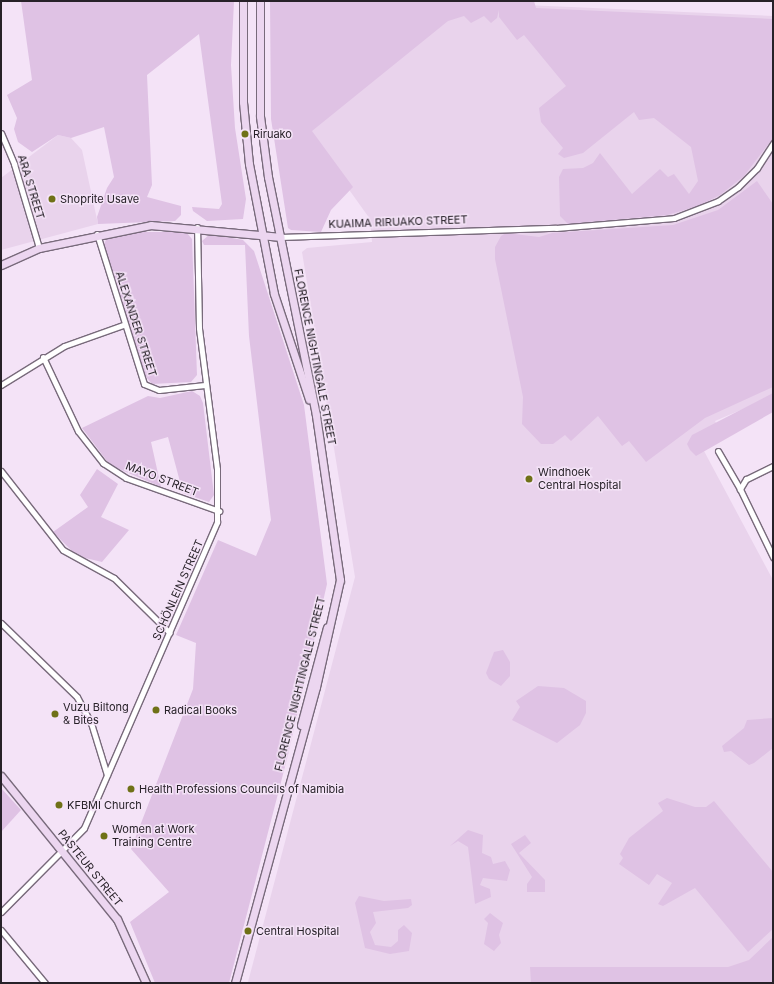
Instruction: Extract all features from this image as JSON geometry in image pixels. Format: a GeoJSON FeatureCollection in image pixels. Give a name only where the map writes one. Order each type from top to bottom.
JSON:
{"type":"FeatureCollection","features":[{"type":"Feature","properties":{"kind":"main road","name":"FLORENCE NIGHTINGALE STREET"},"geometry":{"type":"LineString","coordinates":[[244,1],[245,134],[261,235],[279,309],[310,404],[335,566],[332,608],[288,783]]}},
{"type":"Feature","properties":{"kind":"main road","name":"FLORENCE NIGHTINGALE STREET"},"geometry":{"type":"LineString","coordinates":[[235,983],[331,628],[340,580],[316,415],[280,237],[260,116],[260,1]]}},
{"type":"Feature","properties":{"kind":"main road","name":"KUAIMA RIRUAKO STREET"},"geometry":{"type":"LineString","coordinates":[[1,265],[39,248],[97,234],[151,225],[197,227],[280,237]]}},
{"type":"Feature","properties":{"kind":"main road","name":"PASTEUR STREET"},"geometry":{"type":"LineString","coordinates":[[1,776],[62,849],[117,919],[146,983]]}},
{"type":"Feature","properties":{"kind":"street","name":"ARA STREET"},"geometry":{"type":"LineString","coordinates":[[1,133],[14,164],[39,248]]}},
{"type":"Feature","properties":{"kind":"street","name":"KUAIMA RIRUAKO STREET"},"geometry":{"type":"LineString","coordinates":[[280,237],[556,228],[674,218],[718,201],[738,187],[758,168],[773,143]]}},
{"type":"Feature","properties":{"kind":"street","name":"SCHÖNLEIN STREET"},"geometry":{"type":"LineString","coordinates":[[1,912],[62,849],[73,843],[84,828],[213,534],[218,510],[217,468],[205,385],[199,328],[197,227]]}},
{"type":"Feature","properties":{"kind":"street","name":"ALEXANDER STREET"},"geometry":{"type":"LineString","coordinates":[[97,234],[123,325],[144,384],[159,390],[205,385]]}},
{"type":"Feature","properties":{"kind":"street"},"geometry":{"type":"LineString","coordinates":[[1,386],[43,357],[123,325]]}},
{"type":"Feature","properties":{"kind":"street","name":"MAYO STREET"},"geometry":{"type":"LineString","coordinates":[[43,357],[78,432],[103,463],[126,478],[218,510]]}},
{"type":"Feature","properties":{"kind":"street"},"geometry":{"type":"LineString","coordinates":[[718,451],[740,489],[773,557]]}},
{"type":"Feature","properties":{"kind":"street"},"geometry":{"type":"LineString","coordinates":[[740,489],[746,479],[773,466]]}},
{"type":"Feature","properties":{"kind":"street"},"geometry":{"type":"LineString","coordinates":[[1,471],[63,550],[114,578],[170,633]]}},
{"type":"Feature","properties":{"kind":"street"},"geometry":{"type":"LineString","coordinates":[[1,623],[77,697],[91,723],[106,775]]}},
{"type":"Feature","properties":{"kind":"street"},"geometry":{"type":"LineString","coordinates":[[1,930],[45,983]]}},
{"type":"Feature","properties":{"kind":"shaded area"},"geometry":{"type":"Polygon","coordinates":[[[21,1],[234,1],[231,65],[235,128],[246,199],[243,219],[207,221],[193,211],[192,207],[219,209],[222,204],[199,34],[147,75],[152,185],[147,197],[181,206],[181,215],[175,221],[98,224],[97,217],[107,188],[114,177],[104,127],[71,138],[58,135],[32,152],[18,142],[14,129],[17,118],[7,95],[32,80],[21,1]]]}},
{"type":"Feature","properties":{"kind":"shaded area"},"geometry":{"type":"Polygon","coordinates":[[[270,1],[534,1],[536,8],[773,19],[773,138],[744,176],[720,195],[698,206],[667,215],[568,224],[560,216],[559,177],[563,169],[583,168],[593,163],[600,153],[632,194],[660,169],[668,177],[674,174],[689,194],[698,181],[691,147],[654,118],[639,120],[634,112],[583,153],[564,158],[558,154],[563,148],[541,122],[539,108],[566,86],[524,35],[517,40],[499,17],[499,10],[497,18],[491,23],[484,16],[471,23],[464,16],[448,21],[312,131],[353,187],[331,210],[321,232],[291,230],[288,228],[271,119],[270,1]]]}},
{"type":"Feature","properties":{"kind":"shaded area","name":"Windhoek Central Hospital"},"geometry":{"type":"Polygon","coordinates":[[[432,1],[773,16],[773,396],[715,421],[724,438],[704,451],[773,580],[773,983],[248,982],[355,577],[302,252],[307,248],[372,242],[370,219],[307,131],[432,1]]]}},
{"type":"Feature","properties":{"kind":"shaded area"},"geometry":{"type":"Polygon","coordinates":[[[58,135],[71,138],[82,150],[98,224],[1,250],[1,178],[58,135]]]}},
{"type":"Feature","properties":{"kind":"shaded area"},"geometry":{"type":"Polygon","coordinates":[[[757,181],[773,204],[773,387],[705,418],[646,462],[629,441],[622,446],[598,416],[571,441],[565,435],[553,444],[541,444],[522,424],[523,397],[495,259],[495,247],[501,236],[506,233],[539,237],[552,233],[673,225],[718,210],[757,181]]]}},
{"type":"Feature","properties":{"kind":"shaded area"},"geometry":{"type":"Polygon","coordinates":[[[135,232],[186,232],[192,239],[197,375],[191,382],[152,384],[142,372],[104,244],[107,238],[135,232]]]}},
{"type":"Feature","properties":{"kind":"shaded area"},"geometry":{"type":"Polygon","coordinates":[[[210,234],[243,240],[254,251],[304,405],[327,584],[288,755],[229,983],[155,983],[130,922],[169,892],[131,849],[193,689],[196,643],[176,635],[218,540],[256,556],[271,520],[249,336],[245,245],[204,245],[202,241],[210,234]]]}},
{"type":"Feature","properties":{"kind":"shaded area"},"geometry":{"type":"Polygon","coordinates":[[[192,391],[200,396],[203,403],[214,495],[209,502],[183,493],[168,437],[151,442],[161,487],[110,465],[82,428],[148,396],[160,398],[192,391]]]}},
{"type":"Feature","properties":{"kind":"shaded area"},"geometry":{"type":"Polygon","coordinates":[[[773,393],[773,412],[696,456],[690,450],[687,444],[692,435],[773,393]]]}},
{"type":"Feature","properties":{"kind":"shaded area"},"geometry":{"type":"Polygon","coordinates":[[[97,469],[118,484],[101,517],[129,530],[102,562],[77,556],[53,532],[88,507],[80,495],[97,469]]]}},
{"type":"Feature","properties":{"kind":"shaded area"},"geometry":{"type":"Polygon","coordinates":[[[503,650],[510,662],[510,676],[501,686],[489,679],[486,673],[494,652],[503,650]]]}},
{"type":"Feature","properties":{"kind":"shaded area"},"geometry":{"type":"Polygon","coordinates":[[[538,686],[564,688],[586,701],[586,713],[580,725],[557,743],[512,720],[520,707],[516,701],[538,686]]]}},
{"type":"Feature","properties":{"kind":"shaded area"},"geometry":{"type":"Polygon","coordinates":[[[773,718],[773,748],[754,763],[749,765],[731,751],[724,752],[722,746],[744,728],[747,720],[773,718]]]}},
{"type":"Feature","properties":{"kind":"shaded area"},"geometry":{"type":"Polygon","coordinates":[[[1,788],[21,810],[1,832],[1,788]]]}},
{"type":"Feature","properties":{"kind":"shaded area"},"geometry":{"type":"Polygon","coordinates":[[[667,798],[695,807],[706,807],[714,801],[773,872],[773,929],[748,952],[695,888],[663,906],[658,904],[672,883],[657,874],[649,885],[619,864],[623,858],[620,854],[629,838],[663,811],[658,803],[667,798]]]}},
{"type":"Feature","properties":{"kind":"shaded area"},"geometry":{"type":"Polygon","coordinates":[[[468,830],[483,835],[482,853],[491,857],[493,864],[505,861],[510,870],[507,881],[483,878],[480,885],[490,889],[491,897],[475,904],[468,847],[458,841],[450,846],[468,830]]]}},
{"type":"Feature","properties":{"kind":"shaded area"},"geometry":{"type":"Polygon","coordinates":[[[525,835],[531,843],[519,853],[545,880],[545,892],[527,892],[527,884],[532,877],[511,844],[525,835]]]}},
{"type":"Feature","properties":{"kind":"shaded area"},"geometry":{"type":"Polygon","coordinates":[[[359,896],[384,901],[411,899],[412,905],[408,908],[373,912],[376,923],[370,932],[375,945],[391,947],[398,941],[398,930],[404,925],[412,933],[409,951],[390,954],[365,948],[355,903],[359,896]]]}},
{"type":"Feature","properties":{"kind":"shaded area"},"geometry":{"type":"Polygon","coordinates":[[[490,913],[503,923],[499,935],[501,943],[494,951],[484,944],[488,923],[484,919],[490,913]]]}},
{"type":"Feature","properties":{"kind":"shaded area"},"geometry":{"type":"Polygon","coordinates":[[[773,937],[773,983],[531,983],[530,967],[728,967],[749,960],[773,937]]]}},
{"type":"Feature","properties":{"kind":"place","name":"Riruako"},"geometry":{"type":"Point","coordinates":[245,134]}},
{"type":"Feature","properties":{"kind":"place","name":"Shoprite Usave"},"geometry":{"type":"Point","coordinates":[52,199]}},
{"type":"Feature","properties":{"kind":"place","name":"Windhoek Central Hospital"},"geometry":{"type":"Point","coordinates":[529,479]}},
{"type":"Feature","properties":{"kind":"place","name":"Radical Books"},"geometry":{"type":"Point","coordinates":[156,710]}},
{"type":"Feature","properties":{"kind":"place","name":"Vuzu Biltong & Bites"},"geometry":{"type":"Point","coordinates":[55,714]}},
{"type":"Feature","properties":{"kind":"place","name":"Health Professions Councils of Namibia"},"geometry":{"type":"Point","coordinates":[131,789]}},
{"type":"Feature","properties":{"kind":"place","name":"KFBMI Church"},"geometry":{"type":"Point","coordinates":[59,805]}},
{"type":"Feature","properties":{"kind":"place","name":"Women at Work Training Centre"},"geometry":{"type":"Point","coordinates":[104,836]}},
{"type":"Feature","properties":{"kind":"place","name":"Central Hospital"},"geometry":{"type":"Point","coordinates":[248,931]}}]}
